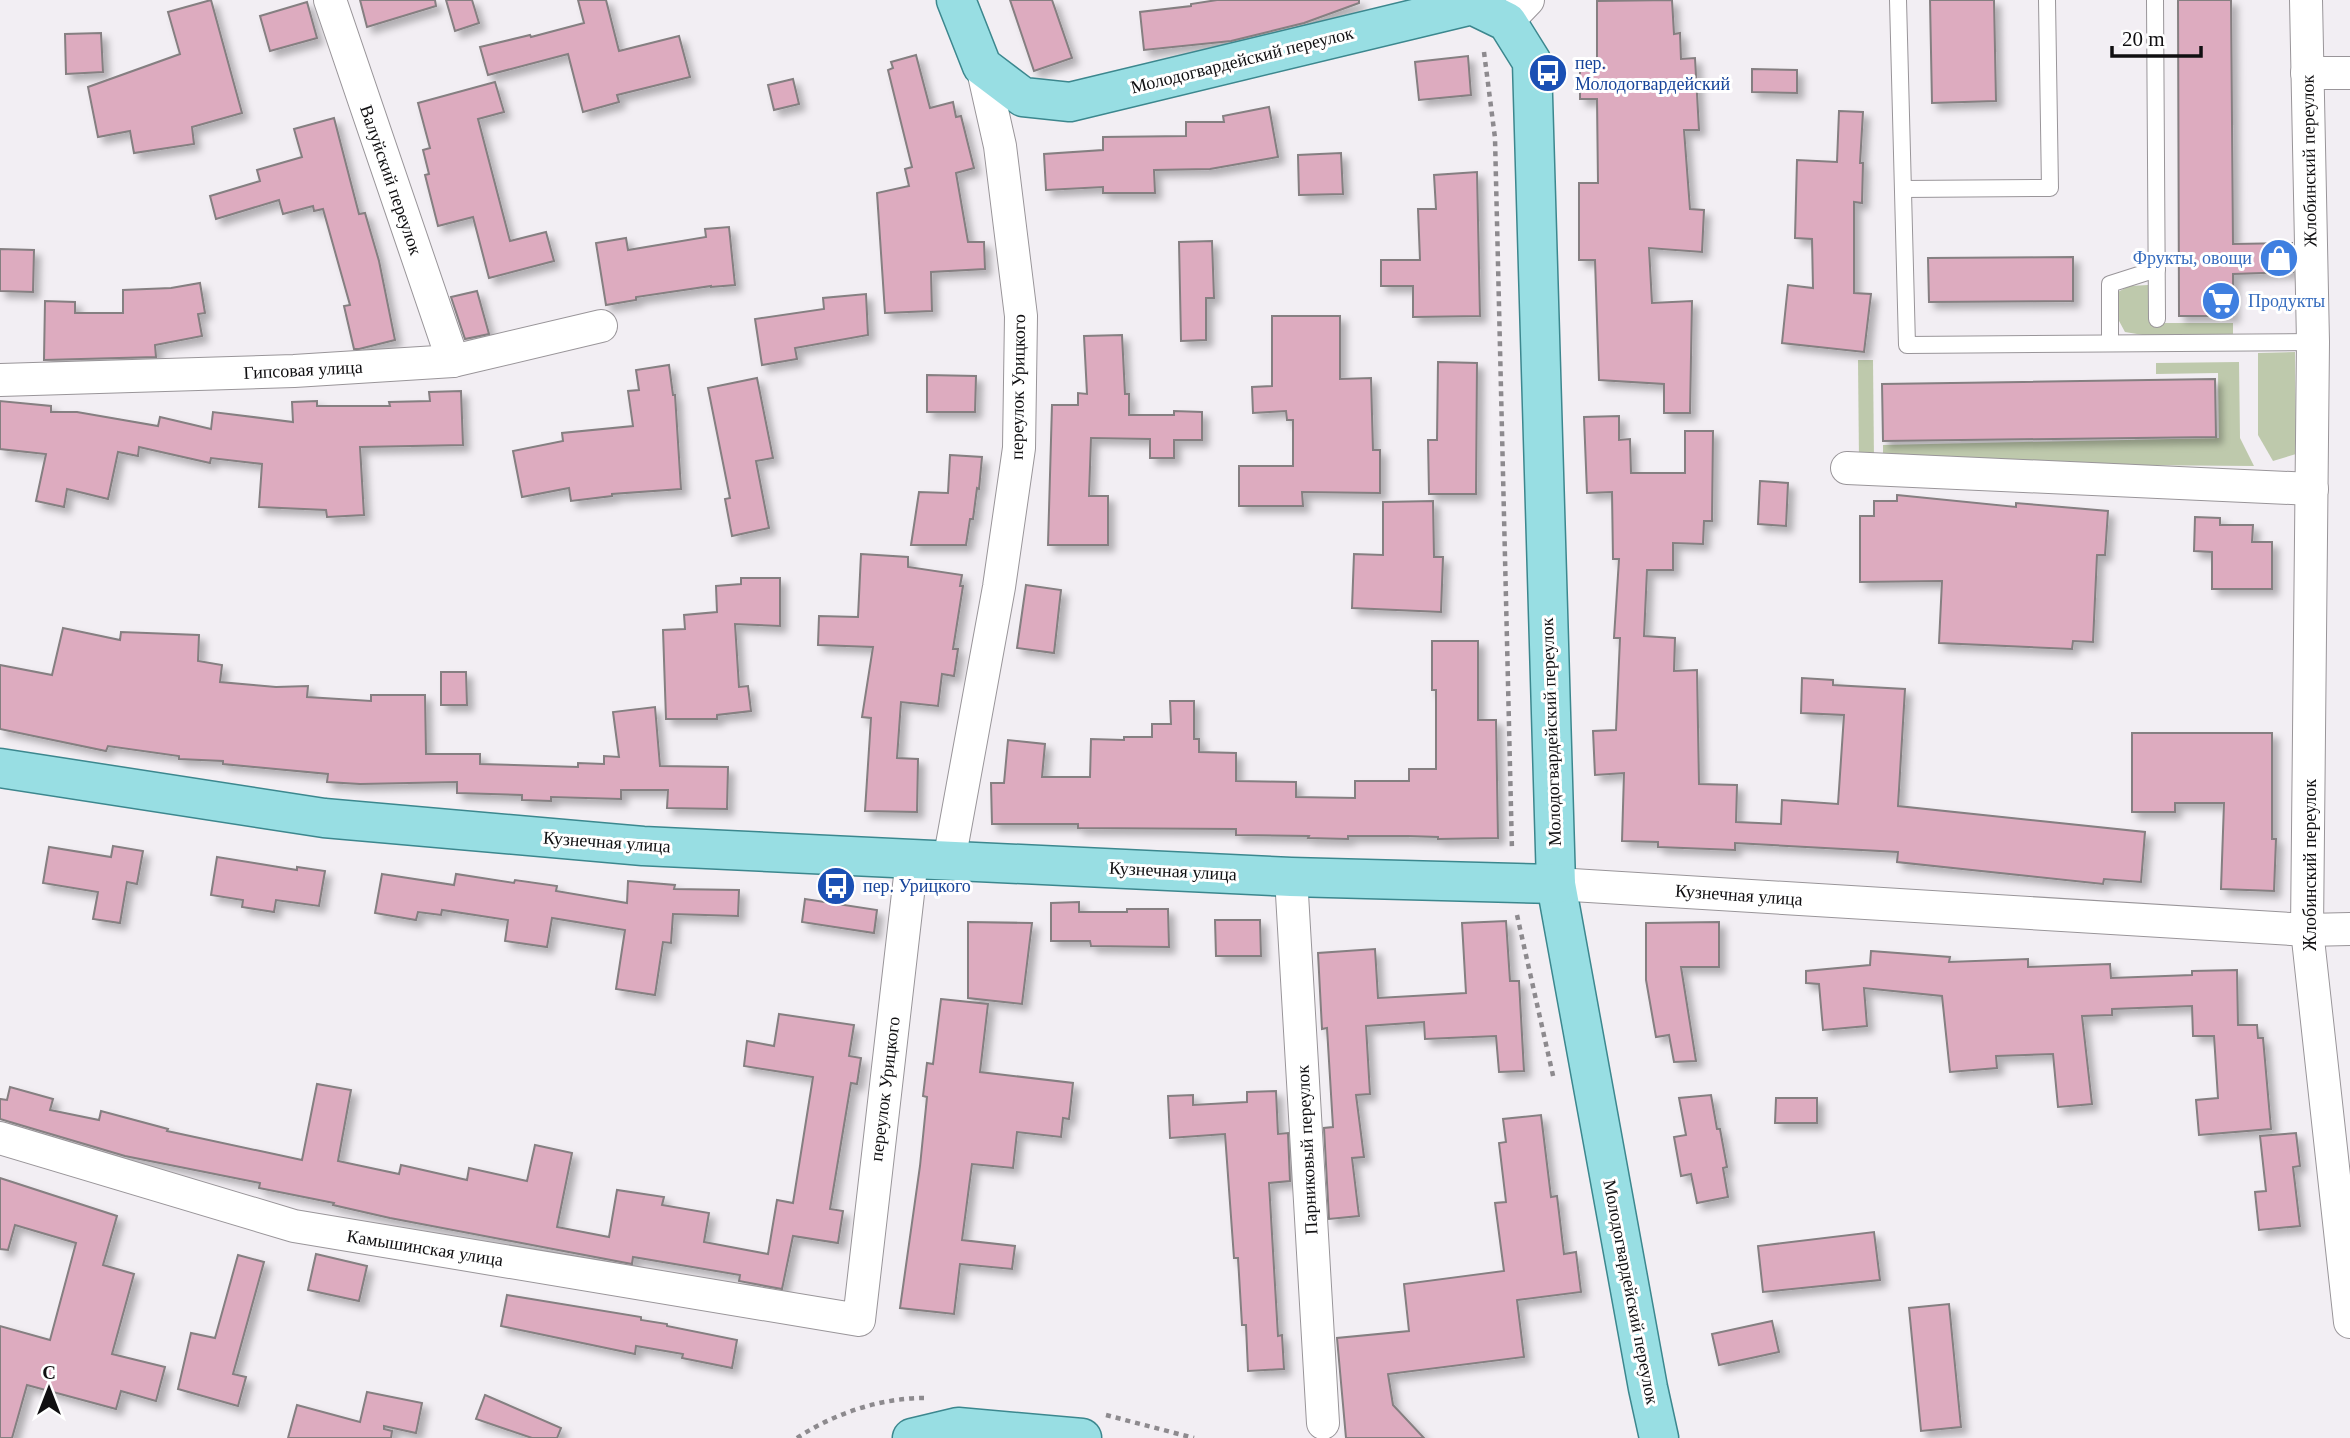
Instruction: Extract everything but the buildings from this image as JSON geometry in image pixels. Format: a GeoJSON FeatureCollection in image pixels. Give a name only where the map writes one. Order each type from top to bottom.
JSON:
{"type":"FeatureCollection","features":[{"type":"Feature","properties":{"kind":"main road","name":"переулок Урицкого"},"geometry":{"type":"LineString","coordinates":[[956,0],[982,66]]}},
{"type":"Feature","properties":{"kind":"main road","name":"Молодогвардейский переулок"},"geometry":{"type":"LineString","coordinates":[[982,66],[1023,97],[1070,102],[1472,5],[1507,23],[1532,62],[1556,884],[1648,1388],[1660,1438]]}},
{"type":"Feature","properties":{"kind":"main road","name":"Кузнечная улица"},"geometry":{"type":"LineString","coordinates":[[0,768],[324,818],[643,846],[1291,877],[1556,884]]}},
{"type":"Feature","properties":{"kind":"main road"},"geometry":{"type":"LineString","coordinates":[[912,1438],[958,1427],[1082,1438]]}},
{"type":"Feature","properties":{"kind":"street","name":"Валуйский переулок"},"geometry":{"type":"LineString","coordinates":[[330,0],[453,360]]}},
{"type":"Feature","properties":{"kind":"street","name":"Жлобинский переулок"},"geometry":{"type":"LineString","coordinates":[[2306,0],[2314,342],[2307,930],[2350,1322]]}},
{"type":"Feature","properties":{"kind":"street","name":"переулок Урицкого"},"geometry":{"type":"LineString","coordinates":[[949,861],[999,587],[1019,448],[1021,316],[1000,146],[982,66]]}},
{"type":"Feature","properties":{"kind":"street"},"geometry":{"type":"LineString","coordinates":[[2307,73],[2350,73]]}},
{"type":"Feature","properties":{"kind":"street","name":"Гипсовая улица"},"geometry":{"type":"LineString","coordinates":[[0,380],[294,371],[453,360],[601,326]]}},
{"type":"Feature","properties":{"kind":"street"},"geometry":{"type":"LineString","coordinates":[[1847,468],[2312,489]]}},
{"type":"Feature","properties":{"kind":"street","name":"переулок Урицкого"},"geometry":{"type":"LineString","coordinates":[[859,1320],[912,859]]}},
{"type":"Feature","properties":{"kind":"street","name":"Парниковый переулок"},"geometry":{"type":"LineString","coordinates":[[1291,877],[1323,1423]]}},
{"type":"Feature","properties":{"kind":"street","name":"Кузнечная улица"},"geometry":{"type":"LineString","coordinates":[[1556,884],[2307,930],[2350,929]]}},
{"type":"Feature","properties":{"kind":"street","name":"Камышинская улица"},"geometry":{"type":"LineString","coordinates":[[0,1138],[294,1226],[859,1320]]}},
{"type":"Feature","properties":{"kind":"lane"},"geometry":{"type":"LineString","coordinates":[[1898,0],[1907,345],[2314,342]]}},
{"type":"Feature","properties":{"kind":"lane"},"geometry":{"type":"LineString","coordinates":[[1903,189],[2050,188],[2047,0]]}},
{"type":"Feature","properties":{"kind":"lane"},"geometry":{"type":"LineString","coordinates":[[2155,0],[2157,319]]}},
{"type":"Feature","properties":{"kind":"lane"},"geometry":{"type":"LineString","coordinates":[[2110,342],[2110,284],[2157,270]]}},
{"type":"Feature","properties":{"kind":"path"},"geometry":{"type":"LineString","coordinates":[[1507,23],[1494,138],[1514,882]]}},
{"type":"Feature","properties":{"kind":"green space"},"geometry":{"type":"Polygon","coordinates":[[[2148,285],[2149,323],[2233,323],[2233,335],[2149,336],[2125,332],[2118,319],[2118,292],[2129,286],[2148,285]]]}},
{"type":"Feature","properties":{"kind":"green space"},"geometry":{"type":"Polygon","coordinates":[[[2295,352],[2296,454],[2273,461],[2258,435],[2258,353],[2295,352]]]}},
{"type":"Feature","properties":{"kind":"green space"},"geometry":{"type":"Polygon","coordinates":[[[1858,360],[1873,360],[1874,461],[1859,461],[1858,360]]]}},
{"type":"Feature","properties":{"kind":"green space"},"geometry":{"type":"Polygon","coordinates":[[[2239,362],[2240,438],[2254,466],[1883,463],[1883,445],[2219,438],[2218,373],[2156,374],[2156,363],[2239,362]]]}},
{"type":"Feature","properties":{"kind":"place","name":"пер. Молодогвардейский"},"geometry":{"type":"Point","coordinates":[1548,73]}},
{"type":"Feature","properties":{"kind":"place","name":"Фрукты, овощи"},"geometry":{"type":"Point","coordinates":[2279,258]}},
{"type":"Feature","properties":{"kind":"place","name":"Продукты"},"geometry":{"type":"Point","coordinates":[2221,301]}},
{"type":"Feature","properties":{"kind":"place","name":"пер. Урицкого"},"geometry":{"type":"Point","coordinates":[836,886]}}]}
